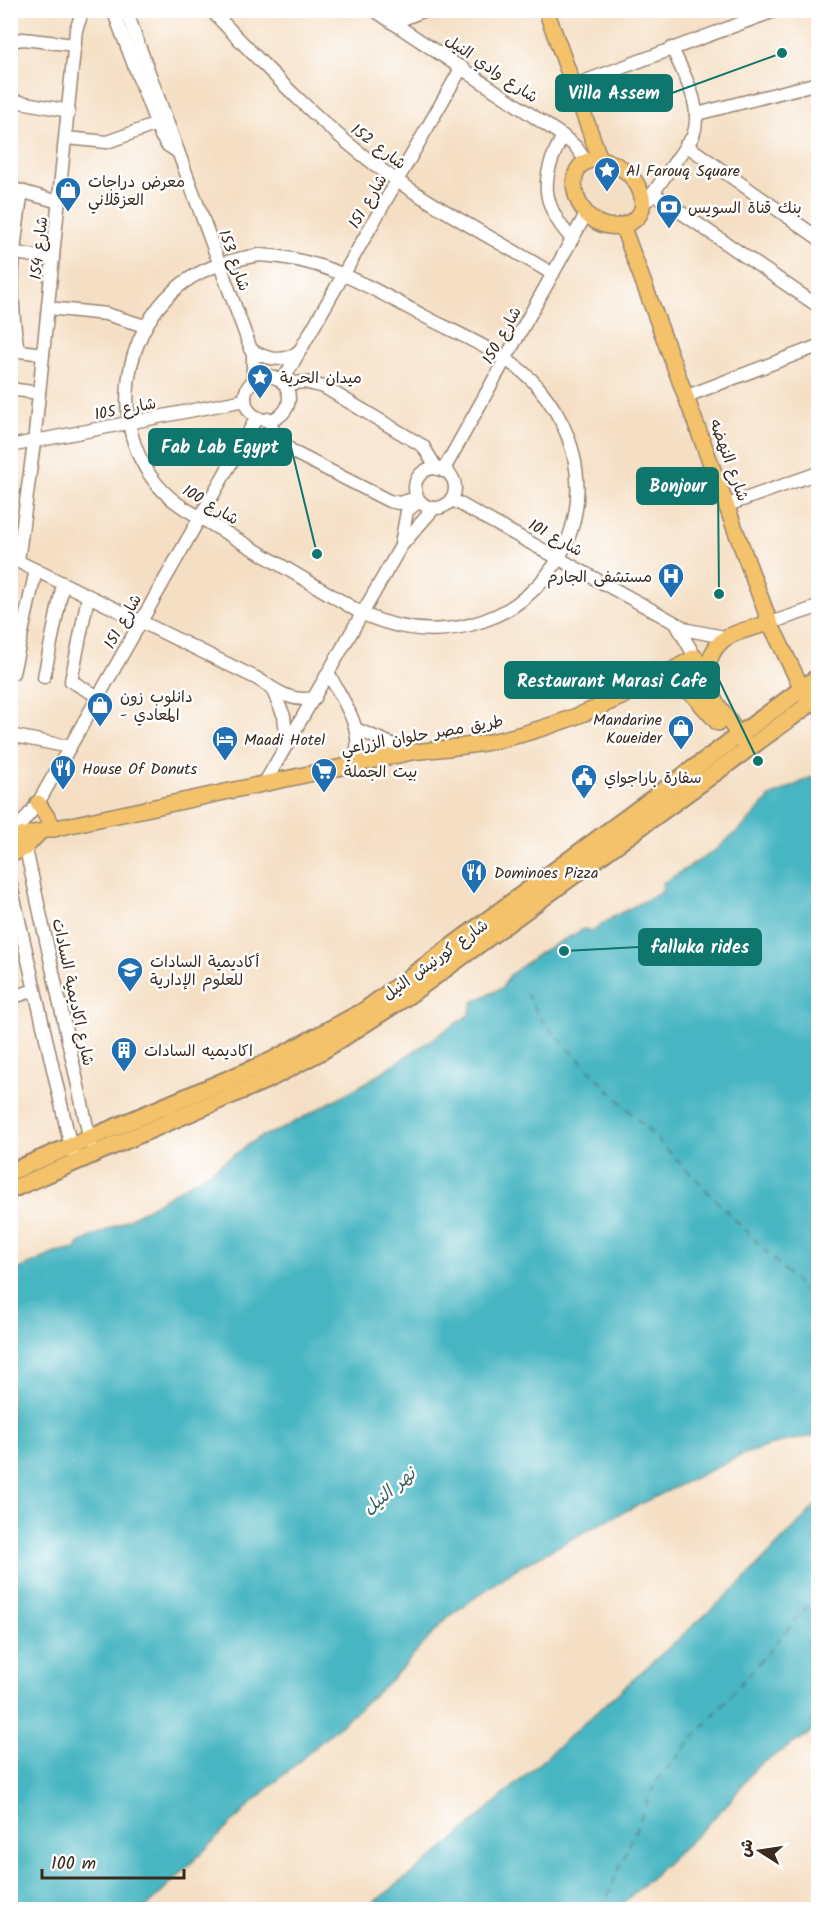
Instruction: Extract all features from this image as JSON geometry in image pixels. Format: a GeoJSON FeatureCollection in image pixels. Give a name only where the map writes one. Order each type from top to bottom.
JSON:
{"type":"FeatureCollection","features":[{"type":"Feature","properties":{"kind":"highway","name":"شارع كورنيش النيل"},"geometry":{"type":"LineString","coordinates":[[10,1172],[271,1061],[364,1011],[810,697],[819,677]]}},
{"type":"Feature","properties":{"kind":"highway","name":"شارع كورنيش النيل"},"geometry":{"type":"LineString","coordinates":[[10,1190],[271,1078],[347,1036],[409,995],[739,745]]}},
{"type":"Feature","properties":{"kind":"main road"},"geometry":{"type":"LineString","coordinates":[[546,10],[572,86],[593,160]]}},
{"type":"Feature","properties":{"kind":"main road"},"geometry":{"type":"LineString","coordinates":[[593,160],[618,164],[634,177],[640,186],[641,208],[637,216],[622,225],[602,225],[586,214],[573,187],[579,168],[593,160]]}},
{"type":"Feature","properties":{"kind":"main road","name":"شارع النهضه"},"geometry":{"type":"LineString","coordinates":[[622,225],[770,623],[810,697]]}},
{"type":"Feature","properties":{"kind":"main road"},"geometry":{"type":"LineString","coordinates":[[707,689],[709,663],[724,637],[770,623]]}},
{"type":"Feature","properties":{"kind":"main road"},"geometry":{"type":"LineString","coordinates":[[694,657],[713,709]]}},
{"type":"Feature","properties":{"kind":"main road","name":"طريق مصر حلوان الزراعي"},"geometry":{"type":"LineString","coordinates":[[10,855],[20,841],[39,832],[412,752],[469,746],[536,730],[660,678],[694,657]]}},
{"type":"Feature","properties":{"kind":"main road"},"geometry":{"type":"LineString","coordinates":[[660,678],[682,687],[713,709],[739,745]]}},
{"type":"Feature","properties":{"kind":"main road"},"geometry":{"type":"LineString","coordinates":[[38,803],[55,829]]}},
{"type":"Feature","properties":{"kind":"street","name":"شارع 154"},"geometry":{"type":"LineString","coordinates":[[13,559],[34,443],[75,45],[78,22],[83,10]]}},
{"type":"Feature","properties":{"kind":"street","name":"شارع 153"},"geometry":{"type":"LineString","coordinates":[[113,10],[164,141],[178,151]]}},
{"type":"Feature","properties":{"kind":"street"},"geometry":{"type":"LineString","coordinates":[[126,10],[178,151]]}},
{"type":"Feature","properties":{"kind":"street","name":"شارع 153"},"geometry":{"type":"LineString","coordinates":[[133,10],[178,129],[178,151],[250,349],[254,362],[253,381]]}},
{"type":"Feature","properties":{"kind":"street","name":"شارع 152"},"geometry":{"type":"LineString","coordinates":[[212,10],[299,100],[346,142],[397,181],[553,274]]}},
{"type":"Feature","properties":{"kind":"street","name":"شارع وادي النيل"},"geometry":{"type":"LineString","coordinates":[[374,10],[563,136],[593,160]]}},
{"type":"Feature","properties":{"kind":"street"},"geometry":{"type":"LineString","coordinates":[[393,23],[425,10]]}},
{"type":"Feature","properties":{"kind":"street"},"geometry":{"type":"LineString","coordinates":[[572,86],[754,14],[777,10]]}},
{"type":"Feature","properties":{"kind":"street"},"geometry":{"type":"LineString","coordinates":[[10,42],[23,39],[75,45]]}},
{"type":"Feature","properties":{"kind":"street"},"geometry":{"type":"LineString","coordinates":[[641,208],[654,194],[693,136],[698,114],[672,48]]}},
{"type":"Feature","properties":{"kind":"street","name":"شارع 151"},"geometry":{"type":"LineString","coordinates":[[283,383],[299,351],[462,67]]}},
{"type":"Feature","properties":{"kind":"street"},"geometry":{"type":"LineString","coordinates":[[698,114],[819,82]]}},
{"type":"Feature","properties":{"kind":"street"},"geometry":{"type":"LineString","coordinates":[[10,100],[69,111]]}},
{"type":"Feature","properties":{"kind":"street"},"geometry":{"type":"LineString","coordinates":[[66,138],[107,142],[157,124]]}},
{"type":"Feature","properties":{"kind":"street"},"geometry":{"type":"LineString","coordinates":[[563,136],[550,161],[546,177],[547,195],[555,218],[572,239]]}},
{"type":"Feature","properties":{"kind":"street"},"geometry":{"type":"LineString","coordinates":[[686,145],[819,238]]}},
{"type":"Feature","properties":{"kind":"street"},"geometry":{"type":"LineString","coordinates":[[43,354],[14,350],[11,252],[16,190],[59,202]]}},
{"type":"Feature","properties":{"kind":"street"},"geometry":{"type":"LineString","coordinates":[[654,194],[819,306]]}},
{"type":"Feature","properties":{"kind":"street","name":"شارع 150"},"geometry":{"type":"LineString","coordinates":[[440,470],[506,360],[586,214]]}},
{"type":"Feature","properties":{"kind":"street"},"geometry":{"type":"LineString","coordinates":[[11,252],[53,260]]}},
{"type":"Feature","properties":{"kind":"street","name":"شارع 100"},"geometry":{"type":"LineString","coordinates":[[261,255],[282,256],[344,273],[506,360],[538,386],[555,409],[572,442],[578,481],[576,510],[570,534],[546,576],[513,607],[472,626],[427,631],[383,623],[363,614],[171,499],[159,487],[140,458],[129,425],[128,374],[132,357],[145,326],[169,295],[184,282],[219,264],[261,255]]}},
{"type":"Feature","properties":{"kind":"street"},"geometry":{"type":"LineString","coordinates":[[48,308],[106,314],[145,326]]}},
{"type":"Feature","properties":{"kind":"street"},"geometry":{"type":"LineString","coordinates":[[687,396],[819,346]]}},
{"type":"Feature","properties":{"kind":"street"},"geometry":{"type":"LineString","coordinates":[[250,349],[264,357],[279,359],[294,356],[299,351]]}},
{"type":"Feature","properties":{"kind":"street"},"geometry":{"type":"LineString","coordinates":[[264,784],[401,546],[434,508],[444,506],[451,499],[454,486],[450,477],[440,470],[423,446],[324,387],[304,382],[283,383],[267,376],[253,381],[247,390],[245,400],[249,410],[262,418],[277,438],[293,452],[389,501],[399,503],[418,499],[434,508]]}},
{"type":"Feature","properties":{"kind":"street"},"geometry":{"type":"LineString","coordinates":[[262,418],[280,415],[285,410],[288,397],[283,383]]}},
{"type":"Feature","properties":{"kind":"street"},"geometry":{"type":"LineString","coordinates":[[10,389],[39,393]]}},
{"type":"Feature","properties":{"kind":"street","name":"شارع 105"},"geometry":{"type":"LineString","coordinates":[[11,446],[129,425],[245,400]]}},
{"type":"Feature","properties":{"kind":"street","name":"شارع 151"},"geometry":{"type":"LineString","coordinates":[[20,841],[38,803],[200,517],[262,418]]}},
{"type":"Feature","properties":{"kind":"street"},"geometry":{"type":"LineString","coordinates":[[418,499],[415,488],[418,477],[426,470],[440,470]]}},
{"type":"Feature","properties":{"kind":"street"},"geometry":{"type":"LineString","coordinates":[[728,505],[819,472]]}},
{"type":"Feature","properties":{"kind":"street"},"geometry":{"type":"LineString","coordinates":[[401,546],[407,511],[418,499]]}},
{"type":"Feature","properties":{"kind":"street","name":"شارع 101"},"geometry":{"type":"LineString","coordinates":[[451,499],[676,624],[699,634],[724,637]]}},
{"type":"Feature","properties":{"kind":"street"},"geometry":{"type":"LineString","coordinates":[[13,559],[256,678],[272,690],[290,698],[315,698]]}},
{"type":"Feature","properties":{"kind":"street"},"geometry":{"type":"LineString","coordinates":[[13,673],[36,570]]}},
{"type":"Feature","properties":{"kind":"street"},"geometry":{"type":"LineString","coordinates":[[44,677],[63,584]]}},
{"type":"Feature","properties":{"kind":"street"},"geometry":{"type":"LineString","coordinates":[[87,597],[71,681],[99,697]]}},
{"type":"Feature","properties":{"kind":"street"},"geometry":{"type":"LineString","coordinates":[[770,623],[819,607]]}},
{"type":"Feature","properties":{"kind":"street"},"geometry":{"type":"LineString","coordinates":[[676,624],[694,657]]}},
{"type":"Feature","properties":{"kind":"street"},"geometry":{"type":"LineString","coordinates":[[328,674],[358,730],[358,747],[354,764]]}},
{"type":"Feature","properties":{"kind":"street"},"geometry":{"type":"LineString","coordinates":[[272,690],[284,716],[286,746]]}},
{"type":"Feature","properties":{"kind":"street"},"geometry":{"type":"LineString","coordinates":[[358,730],[412,752]]}},
{"type":"Feature","properties":{"kind":"street"},"geometry":{"type":"LineString","coordinates":[[10,735],[70,747]]}},
{"type":"Feature","properties":{"kind":"street","name":"شارع اكاديمية السادات"},"geometry":{"type":"LineString","coordinates":[[20,841],[53,972],[94,1155]]}},
{"type":"Feature","properties":{"kind":"street"},"geometry":{"type":"LineString","coordinates":[[10,881],[75,1163]]}},
{"type":"Feature","properties":{"kind":"street"},"geometry":{"type":"LineString","coordinates":[[10,998],[53,972]]}},
{"type":"Feature","properties":{"kind":"water","name":"نهر النيل"},"geometry":{"type":"Polygon","coordinates":[[[818,774],[818,1435],[778,1443],[744,1454],[603,1522],[512,1571],[447,1618],[391,1680],[253,1802],[145,1909],[11,1909],[11,1273],[55,1253],[76,1249],[79,1243],[124,1222],[209,1172],[260,1137],[282,1129],[367,1082],[469,1015],[473,1002],[502,988],[510,975],[541,952],[584,929],[593,931],[613,917],[662,892],[663,883],[713,852],[748,822],[770,797],[818,774]]]}},
{"type":"Feature","properties":{"kind":"water"},"geometry":{"type":"Polygon","coordinates":[[[818,1503],[818,1728],[756,1767],[730,1801],[704,1828],[617,1909],[365,1909],[440,1852],[741,1583],[818,1503]]]}},
{"type":"Feature","properties":{"kind":"ferry route"},"geometry":{"type":"LineString","coordinates":[[526,993],[542,1021],[818,1305]]}},
{"type":"Feature","properties":{"kind":"ferry route"},"geometry":{"type":"LineString","coordinates":[[602,1910],[655,1783],[818,1594]]}},
{"type":"Feature","properties":{"kind":"place","name":"Villa Assem"},"geometry":{"type":"Point","coordinates":[782,53]}},
{"type":"Feature","properties":{"kind":"place","name":"Al Farouq Square"},"geometry":{"type":"Point","coordinates":[607,193]}},
{"type":"Feature","properties":{"kind":"place","name":"معرض دراجات العزقلاني"},"geometry":{"type":"Point","coordinates":[68,213]}},
{"type":"Feature","properties":{"kind":"place","name":"بنك قناة السويس"},"geometry":{"type":"Point","coordinates":[669,230]}},
{"type":"Feature","properties":{"kind":"place","name":"ميدان الحرية"},"geometry":{"type":"Point","coordinates":[260,400]}},
{"type":"Feature","properties":{"kind":"place","name":"Fab Lab Egypt"},"geometry":{"type":"Point","coordinates":[317,554]}},
{"type":"Feature","properties":{"kind":"place","name":"Bonjour"},"geometry":{"type":"Point","coordinates":[719,594]}},
{"type":"Feature","properties":{"kind":"place","name":"مستشفى الجارم"},"geometry":{"type":"Point","coordinates":[671,599]}},
{"type":"Feature","properties":{"kind":"place","name":"دانلوب زون - المعادي"},"geometry":{"type":"Point","coordinates":[100,728]}},
{"type":"Feature","properties":{"kind":"place","name":"Mandarine Koueider"},"geometry":{"type":"Point","coordinates":[681,751]}},
{"type":"Feature","properties":{"kind":"place","name":"Restaurant Marasi Cafe"},"geometry":{"type":"Point","coordinates":[758,761]}},
{"type":"Feature","properties":{"kind":"place","name":"Maadi Hotel"},"geometry":{"type":"Point","coordinates":[225,762]}},
{"type":"Feature","properties":{"kind":"place","name":"House Of Donuts"},"geometry":{"type":"Point","coordinates":[63,791]}},
{"type":"Feature","properties":{"kind":"place","name":"بيت الجملة"},"geometry":{"type":"Point","coordinates":[324,794]}},
{"type":"Feature","properties":{"kind":"place","name":"سفارة باراجواي"},"geometry":{"type":"Point","coordinates":[584,800]}},
{"type":"Feature","properties":{"kind":"place","name":"Dominoes Pizza"},"geometry":{"type":"Point","coordinates":[474,895]}},
{"type":"Feature","properties":{"kind":"place","name":"falluka rides"},"geometry":{"type":"Point","coordinates":[564,951]}},
{"type":"Feature","properties":{"kind":"place","name":"أكاديمية السادات للعلوم الإدارية"},"geometry":{"type":"Point","coordinates":[130,993]}},
{"type":"Feature","properties":{"kind":"place","name":"اكاديميه السادات"},"geometry":{"type":"Point","coordinates":[124,1073]}}]}
